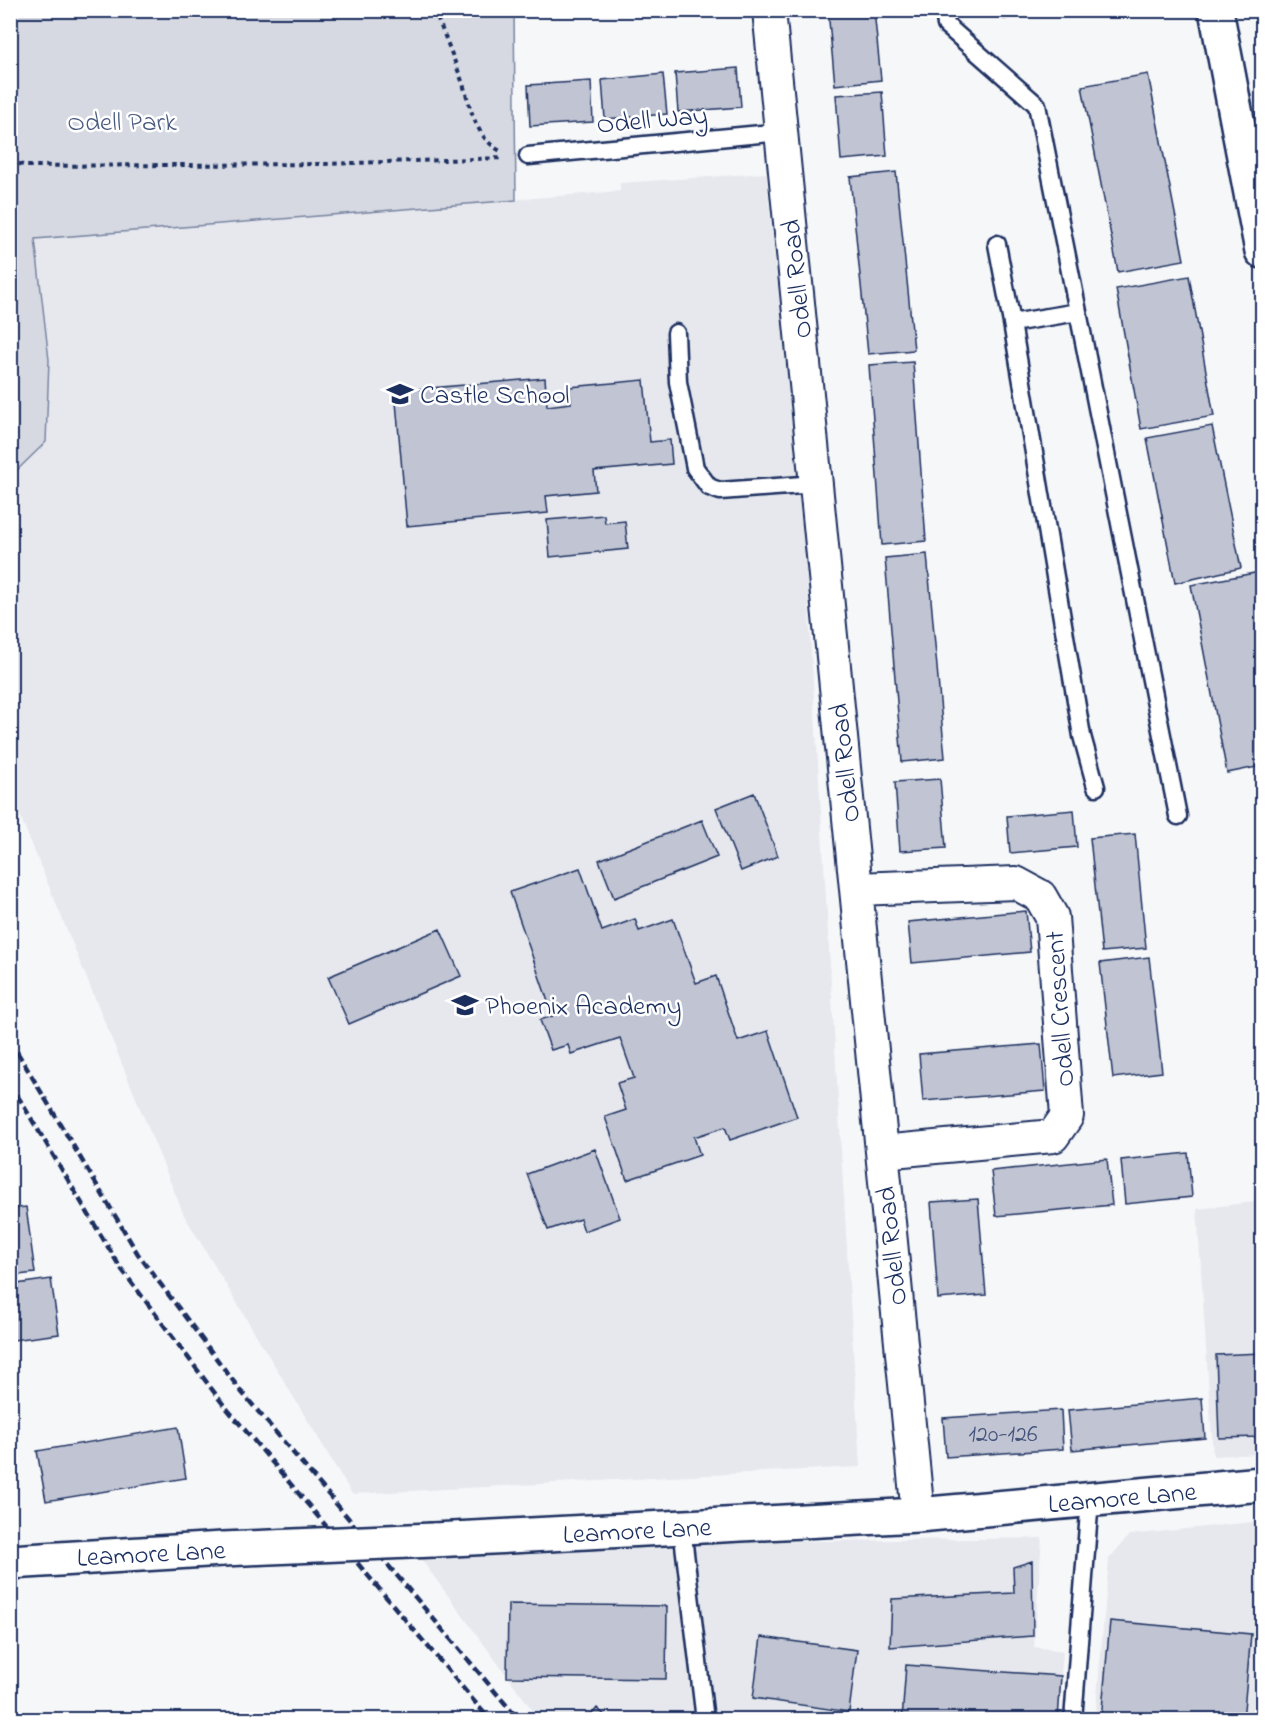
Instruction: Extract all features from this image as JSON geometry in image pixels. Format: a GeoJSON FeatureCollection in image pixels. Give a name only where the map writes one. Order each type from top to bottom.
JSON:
{"type":"FeatureCollection","features":[{"type":"Feature","properties":{"kind":"main road"},"geometry":{"type":"LineString","coordinates":[[1216,10],[1263,251]]}},
{"type":"Feature","properties":{"kind":"main road","name":"Leamore Lane"},"geometry":{"type":"LineString","coordinates":[[10,1562],[223,1549],[918,1515],[1263,1484]]}},
{"type":"Feature","properties":{"kind":"street","name":"Odell Road"},"geometry":{"type":"LineString","coordinates":[[770,10],[918,1515]]}},
{"type":"Feature","properties":{"kind":"street","name":"Odell Crescent"},"geometry":{"type":"LineString","coordinates":[[856,889],[1016,883],[1040,896],[1052,917],[1067,1116],[1053,1136],[882,1152]]}},
{"type":"Feature","properties":{"kind":"lane"},"geometry":{"type":"LineString","coordinates":[[944,10],[946,25],[1037,105],[1178,816]]}},
{"type":"Feature","properties":{"kind":"lane","name":"Odell Way"},"geometry":{"type":"LineString","coordinates":[[522,157],[782,132]]}},
{"type":"Feature","properties":{"kind":"lane"},"geometry":{"type":"LineString","coordinates":[[996,244],[1012,323],[1082,736],[1096,787]]}},
{"type":"Feature","properties":{"kind":"lane"},"geometry":{"type":"LineString","coordinates":[[1012,323],[1078,312]]}},
{"type":"Feature","properties":{"kind":"lane"},"geometry":{"type":"LineString","coordinates":[[676,333],[678,382],[695,468],[709,487],[720,491],[816,484]]}},
{"type":"Feature","properties":{"kind":"lane"},"geometry":{"type":"LineString","coordinates":[[1072,1719],[1090,1499]]}},
{"type":"Feature","properties":{"kind":"lane"},"geometry":{"type":"LineString","coordinates":[[682,1528],[705,1719]]}},
{"type":"Feature","properties":{"kind":"path"},"geometry":{"type":"LineString","coordinates":[[434,10],[463,83],[472,118],[484,137],[497,149],[506,153]]}},
{"type":"Feature","properties":{"kind":"path"},"geometry":{"type":"LineString","coordinates":[[10,161],[26,166],[325,164],[522,157]]}},
{"type":"Feature","properties":{"kind":"shaded area","name":"Phoenix Academy"},"geometry":{"type":"Polygon","coordinates":[[[766,173],[805,546],[860,1467],[352,1494],[184,1215],[11,794],[10,241],[620,191],[620,183],[766,173]]]}},
{"type":"Feature","properties":{"kind":"shaded area"},"geometry":{"type":"Polygon","coordinates":[[[1262,1201],[1262,1454],[1213,1456],[1197,1209],[1262,1201]]]}},
{"type":"Feature","properties":{"kind":"shaded area"},"geometry":{"type":"Polygon","coordinates":[[[1262,1521],[1262,1719],[1095,1720],[1109,1559],[1129,1535],[1262,1521]]]}},
{"type":"Feature","properties":{"kind":"shaded area"},"geometry":{"type":"Polygon","coordinates":[[[1042,1538],[1034,1647],[1063,1651],[1057,1719],[539,1719],[418,1555],[692,1543],[1042,1538]]]}},
{"type":"Feature","properties":{"kind":"green space","name":"Odell Park"},"geometry":{"type":"Polygon","coordinates":[[[11,10],[514,11],[516,200],[35,239],[49,360],[46,442],[11,476],[11,10]]]}},
{"type":"Feature","properties":{"kind":"building"},"geometry":{"type":"Polygon","coordinates":[[[828,10],[874,10],[881,80],[835,85],[828,10]]]}},
{"type":"Feature","properties":{"kind":"building"},"geometry":{"type":"Polygon","coordinates":[[[1002,10],[1050,10],[1004,19],[1002,10]]]}},
{"type":"Feature","properties":{"kind":"building"},"geometry":{"type":"Polygon","coordinates":[[[738,68],[741,107],[678,112],[675,73],[738,68]]]}},
{"type":"Feature","properties":{"kind":"building"},"geometry":{"type":"Polygon","coordinates":[[[663,74],[667,114],[605,119],[602,80],[663,74]]]}},
{"type":"Feature","properties":{"kind":"building"},"geometry":{"type":"Polygon","coordinates":[[[1148,74],[1184,260],[1118,272],[1082,86],[1148,74]]]}},
{"type":"Feature","properties":{"kind":"building"},"geometry":{"type":"Polygon","coordinates":[[[591,81],[593,122],[530,126],[528,85],[591,81]]]}},
{"type":"Feature","properties":{"kind":"building"},"geometry":{"type":"Polygon","coordinates":[[[882,92],[887,156],[841,160],[836,95],[882,92]]]}},
{"type":"Feature","properties":{"kind":"building"},"geometry":{"type":"Polygon","coordinates":[[[896,172],[914,350],[868,354],[850,177],[896,172]]]}},
{"type":"Feature","properties":{"kind":"building"},"geometry":{"type":"Polygon","coordinates":[[[1189,276],[1214,416],[1141,429],[1116,289],[1189,276]]]}},
{"type":"Feature","properties":{"kind":"building"},"geometry":{"type":"Polygon","coordinates":[[[913,362],[926,541],[882,545],[869,365],[913,362]]]}},
{"type":"Feature","properties":{"kind":"building"},"geometry":{"type":"Polygon","coordinates":[[[545,378],[547,406],[571,403],[570,387],[644,380],[650,442],[670,440],[672,464],[594,471],[596,491],[546,496],[548,513],[407,526],[395,391],[545,378]]]}},
{"type":"Feature","properties":{"kind":"building"},"geometry":{"type":"Polygon","coordinates":[[[1212,426],[1241,568],[1175,583],[1147,438],[1212,426]]]}},
{"type":"Feature","properties":{"kind":"building"},"geometry":{"type":"Polygon","coordinates":[[[604,515],[605,523],[625,521],[628,549],[550,557],[547,520],[604,515]]]}},
{"type":"Feature","properties":{"kind":"building"},"geometry":{"type":"Polygon","coordinates":[[[927,554],[945,758],[902,762],[885,558],[927,554]]]}},
{"type":"Feature","properties":{"kind":"building"},"geometry":{"type":"Polygon","coordinates":[[[1260,572],[1262,587],[1262,766],[1227,773],[1191,585],[1260,572]]]}},
{"type":"Feature","properties":{"kind":"building"},"geometry":{"type":"Polygon","coordinates":[[[940,779],[946,848],[900,851],[895,782],[940,779]]]}},
{"type":"Feature","properties":{"kind":"building"},"geometry":{"type":"Polygon","coordinates":[[[754,793],[778,856],[741,871],[716,808],[754,793]]]}},
{"type":"Feature","properties":{"kind":"building"},"geometry":{"type":"Polygon","coordinates":[[[1074,810],[1077,847],[1010,853],[1007,816],[1074,810]]]}},
{"type":"Feature","properties":{"kind":"building"},"geometry":{"type":"Polygon","coordinates":[[[702,820],[717,857],[614,898],[599,860],[702,820]]]}},
{"type":"Feature","properties":{"kind":"building"},"geometry":{"type":"Polygon","coordinates":[[[1135,834],[1146,948],[1102,952],[1090,838],[1135,834]]]}},
{"type":"Feature","properties":{"kind":"building"},"geometry":{"type":"Polygon","coordinates":[[[580,868],[602,931],[635,919],[639,931],[673,919],[696,983],[716,976],[738,1041],[768,1031],[797,1117],[730,1140],[725,1127],[694,1137],[700,1155],[627,1180],[605,1117],[626,1110],[617,1083],[634,1078],[620,1038],[571,1054],[568,1045],[551,1050],[540,1020],[553,1016],[510,892],[580,868]]]}},
{"type":"Feature","properties":{"kind":"building"},"geometry":{"type":"Polygon","coordinates":[[[1026,911],[1030,952],[912,963],[908,922],[1026,911]]]}},
{"type":"Feature","properties":{"kind":"building"},"geometry":{"type":"Polygon","coordinates":[[[440,929],[461,976],[349,1024],[328,977],[440,929]]]}},
{"type":"Feature","properties":{"kind":"building"},"geometry":{"type":"Polygon","coordinates":[[[1149,957],[1162,1072],[1113,1078],[1100,963],[1149,957]]]}},
{"type":"Feature","properties":{"kind":"building"},"geometry":{"type":"Polygon","coordinates":[[[1041,1044],[1045,1091],[923,1101],[919,1054],[1041,1044]]]}},
{"type":"Feature","properties":{"kind":"building"},"geometry":{"type":"Polygon","coordinates":[[[595,1149],[620,1218],[584,1231],[580,1219],[548,1230],[527,1174],[595,1149]]]}},
{"type":"Feature","properties":{"kind":"building"},"geometry":{"type":"Polygon","coordinates":[[[1188,1153],[1192,1197],[1125,1204],[1121,1160],[1188,1153]]]}},
{"type":"Feature","properties":{"kind":"building"},"geometry":{"type":"Polygon","coordinates":[[[1107,1159],[1112,1205],[996,1216],[991,1171],[1107,1159]]]}},
{"type":"Feature","properties":{"kind":"building"},"geometry":{"type":"Polygon","coordinates":[[[978,1199],[986,1295],[938,1299],[931,1202],[978,1199]]]}},
{"type":"Feature","properties":{"kind":"building"},"geometry":{"type":"Polygon","coordinates":[[[26,1207],[35,1273],[10,1276],[10,1209],[26,1207]]]}},
{"type":"Feature","properties":{"kind":"building"},"geometry":{"type":"Polygon","coordinates":[[[51,1279],[59,1334],[13,1340],[10,1285],[51,1279]]]}},
{"type":"Feature","properties":{"kind":"building"},"geometry":{"type":"Polygon","coordinates":[[[1262,1353],[1262,1437],[1219,1438],[1216,1355],[1262,1353]]]}},
{"type":"Feature","properties":{"kind":"building"},"geometry":{"type":"Polygon","coordinates":[[[1202,1398],[1205,1438],[1072,1450],[1068,1410],[1202,1398]]]}},
{"type":"Feature","properties":{"kind":"building"},"geometry":{"type":"Polygon","coordinates":[[[1061,1410],[1063,1449],[946,1457],[943,1418],[1061,1410]]]}},
{"type":"Feature","properties":{"kind":"building"},"geometry":{"type":"Polygon","coordinates":[[[178,1427],[186,1478],[46,1501],[37,1451],[178,1427]]]}},
{"type":"Feature","properties":{"kind":"building"},"geometry":{"type":"Polygon","coordinates":[[[1032,1561],[1033,1636],[890,1647],[892,1599],[1014,1593],[1013,1567],[1032,1561]]]}},
{"type":"Feature","properties":{"kind":"building"},"geometry":{"type":"Polygon","coordinates":[[[508,1604],[667,1606],[666,1679],[507,1677],[508,1604]]]}},
{"type":"Feature","properties":{"kind":"building"},"geometry":{"type":"Polygon","coordinates":[[[1110,1621],[1251,1634],[1243,1720],[1101,1720],[1110,1621]]]}},
{"type":"Feature","properties":{"kind":"building"},"geometry":{"type":"Polygon","coordinates":[[[761,1637],[857,1650],[849,1712],[753,1698],[761,1637]]]}},
{"type":"Feature","properties":{"kind":"building"},"geometry":{"type":"Polygon","coordinates":[[[906,1665],[1061,1676],[1058,1720],[902,1720],[906,1665]]]}},
{"type":"Feature","properties":{"kind":"building"},"geometry":{"type":"Polygon","coordinates":[[[597,1708],[610,1720],[587,1720],[597,1708]]]}},
{"type":"Feature","properties":{"kind":"railway"},"geometry":{"type":"LineString","coordinates":[[10,1040],[138,1254],[240,1390],[519,1720]]}},
{"type":"Feature","properties":{"kind":"railway"},"geometry":{"type":"LineString","coordinates":[[10,1083],[120,1267],[223,1404],[490,1720]]}},
{"type":"Feature","properties":{"kind":"place","name":"Castle School"},"geometry":{"type":"Point","coordinates":[400,394]}},
{"type":"Feature","properties":{"kind":"place","name":"Phoenix Academy"},"geometry":{"type":"Point","coordinates":[465,1005]}}]}
